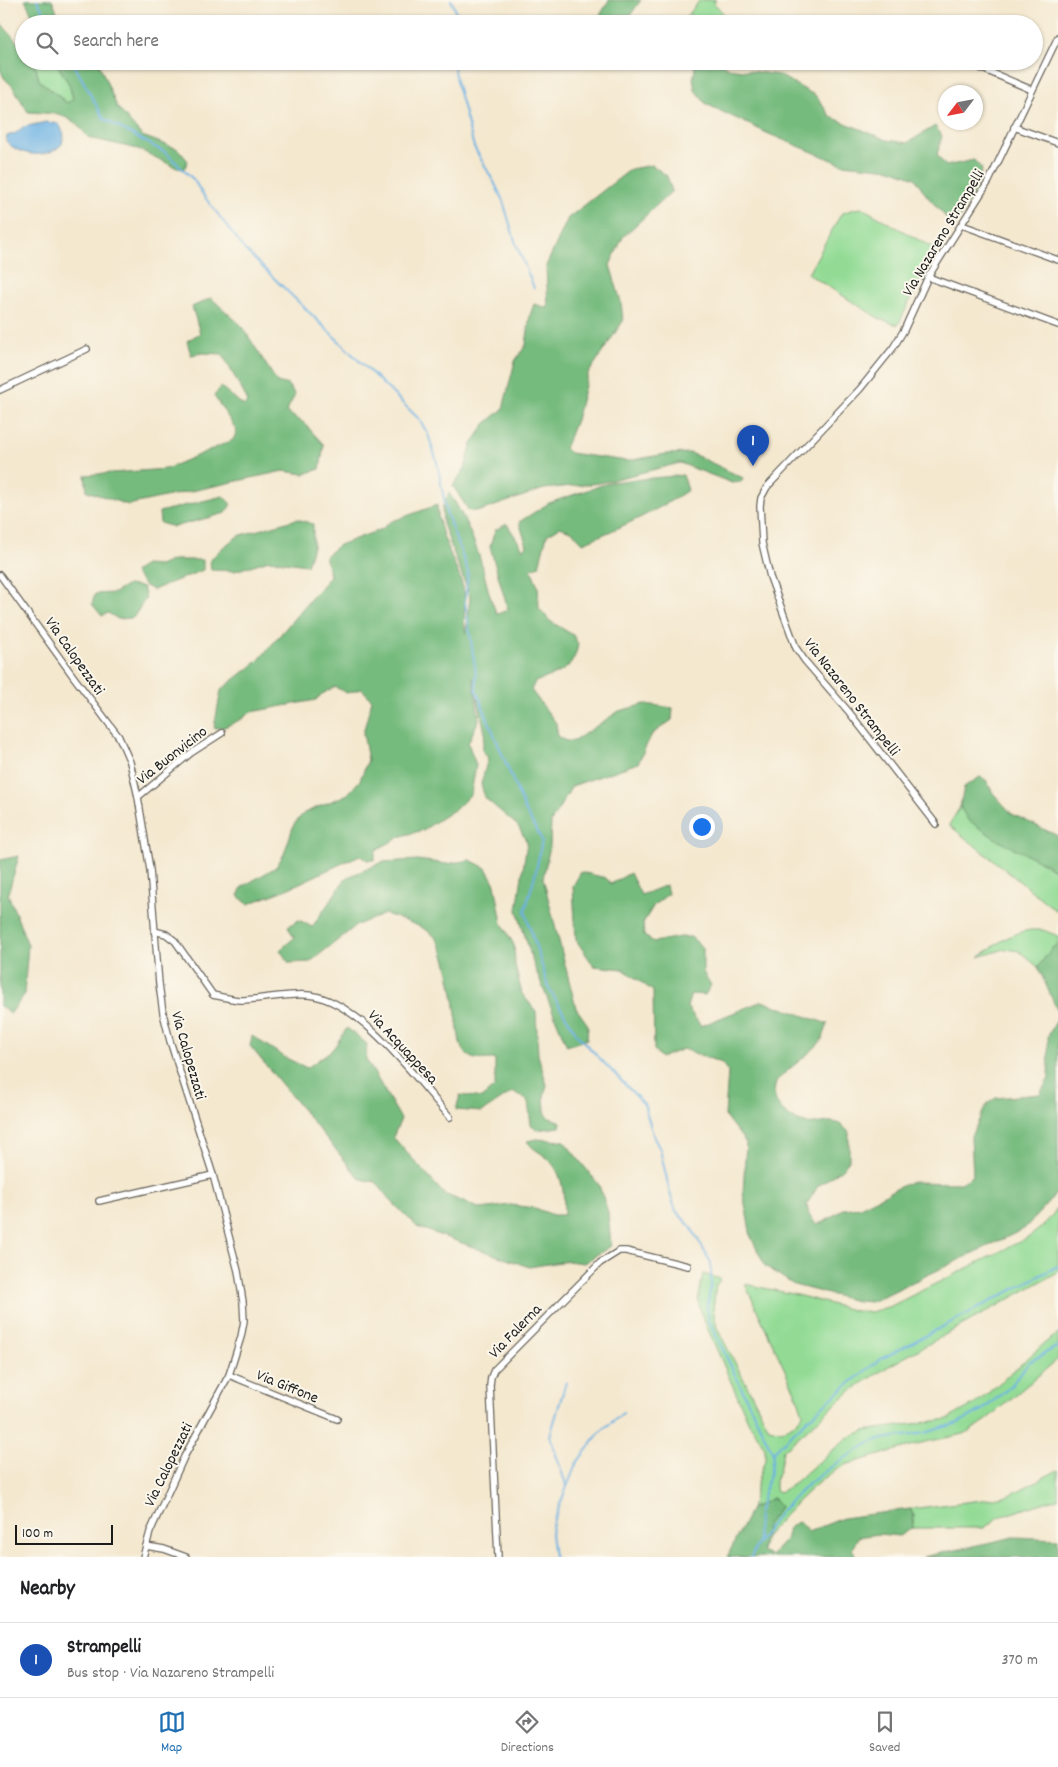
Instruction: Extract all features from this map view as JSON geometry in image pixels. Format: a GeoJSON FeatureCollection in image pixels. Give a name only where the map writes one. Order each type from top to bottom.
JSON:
{"type":"FeatureCollection","features":[{"type":"Feature","properties":{"kind":"street","name":"Via Nazareno Strampelli"},"geometry":{"type":"LineString","coordinates":[[1043,68],[1058,37]]}},
{"type":"Feature","properties":{"kind":"street"},"geometry":{"type":"LineString","coordinates":[[985,70],[1032,90]]}},
{"type":"Feature","properties":{"kind":"street","name":"Via Nazareno Strampelli"},"geometry":{"type":"LineString","coordinates":[[936,824],[844,705],[797,650],[767,564],[761,533],[761,498],[767,487],[860,389],[888,355],[904,330],[928,277],[989,181],[1042,70]]}},
{"type":"Feature","properties":{"kind":"street"},"geometry":{"type":"LineString","coordinates":[[1014,127],[1058,143]]}},
{"type":"Feature","properties":{"kind":"street"},"geometry":{"type":"LineString","coordinates":[[962,225],[1058,260]]}},
{"type":"Feature","properties":{"kind":"street"},"geometry":{"type":"LineString","coordinates":[[928,277],[1058,325]]}},
{"type":"Feature","properties":{"kind":"street"},"geometry":{"type":"LineString","coordinates":[[0,390],[87,349]]}},
{"type":"Feature","properties":{"kind":"street","name":"Via Calopezzati"},"geometry":{"type":"LineString","coordinates":[[0,575],[122,742],[130,762],[150,870],[159,984],[166,1028],[213,1176],[238,1271],[244,1309],[242,1336],[229,1375],[184,1457],[152,1527],[143,1557]]}},
{"type":"Feature","properties":{"kind":"street","name":"Via Buonvicino"},"geometry":{"type":"LineString","coordinates":[[138,797],[191,753],[222,733]]}},
{"type":"Feature","properties":{"kind":"street","name":"Via Acquappesa"},"geometry":{"type":"LineString","coordinates":[[154,931],[164,933],[175,941],[213,994],[240,1000],[310,995],[342,1006],[364,1022],[383,1041],[450,1117]]}},
{"type":"Feature","properties":{"kind":"street"},"geometry":{"type":"LineString","coordinates":[[99,1201],[213,1176]]}},
{"type":"Feature","properties":{"kind":"street","name":"Via Falerna"},"geometry":{"type":"LineString","coordinates":[[498,1557],[490,1386],[490,1379],[494,1370],[594,1269],[614,1253],[626,1251],[688,1266]]}},
{"type":"Feature","properties":{"kind":"street","name":"Via Giffone"},"geometry":{"type":"LineString","coordinates":[[229,1375],[337,1419]]}},
{"type":"Feature","properties":{"kind":"street"},"geometry":{"type":"LineString","coordinates":[[146,1546],[160,1548],[186,1557]]}},
{"type":"Feature","properties":{"kind":"green space"},"geometry":{"type":"Polygon","coordinates":[[[25,0],[52,0],[58,15],[32,15],[25,0]]]}},
{"type":"Feature","properties":{"kind":"green space"},"geometry":{"type":"Polygon","coordinates":[[[609,0],[641,0],[630,15],[600,15],[609,0]]]}},
{"type":"Feature","properties":{"kind":"green space"},"geometry":{"type":"Polygon","coordinates":[[[700,0],[716,0],[714,3],[723,15],[688,15],[700,0]]]}},
{"type":"Feature","properties":{"kind":"green space"},"geometry":{"type":"Polygon","coordinates":[[[0,22],[15,40],[15,70],[36,70],[39,80],[67,103],[73,99],[69,84],[60,70],[102,70],[117,107],[142,136],[178,149],[188,161],[184,169],[177,168],[138,149],[89,138],[76,123],[59,114],[28,112],[13,87],[4,78],[0,69],[0,22]]]}},
{"type":"Feature","properties":{"kind":"green space"},"geometry":{"type":"Polygon","coordinates":[[[36,70],[60,70],[69,84],[73,99],[67,103],[39,80],[36,70]]]}},
{"type":"Feature","properties":{"kind":"green space"},"geometry":{"type":"Polygon","coordinates":[[[695,70],[743,70],[779,75],[816,96],[831,117],[887,140],[907,143],[935,126],[942,136],[937,155],[946,166],[974,160],[982,169],[976,189],[958,220],[950,222],[927,196],[915,178],[891,169],[842,164],[769,134],[706,104],[695,90],[693,78],[695,70]]]}},
{"type":"Feature","properties":{"kind":"green space"},"geometry":{"type":"Polygon","coordinates":[[[652,165],[667,176],[672,191],[623,237],[610,265],[621,302],[623,321],[588,374],[576,420],[565,448],[570,453],[627,461],[666,454],[691,453],[743,478],[741,482],[732,483],[680,463],[600,483],[544,489],[480,511],[469,511],[453,486],[465,468],[471,446],[485,424],[503,409],[515,361],[526,345],[530,315],[534,304],[548,308],[546,266],[568,218],[631,169],[652,165]]]}},
{"type":"Feature","properties":{"kind":"green space"},"geometry":{"type":"Polygon","coordinates":[[[862,208],[935,249],[936,255],[921,278],[898,325],[880,319],[808,274],[841,214],[853,209],[862,208]]]}},
{"type":"Feature","properties":{"kind":"green space"},"geometry":{"type":"Polygon","coordinates":[[[211,298],[242,326],[277,382],[288,385],[295,395],[286,412],[304,423],[324,445],[320,469],[304,474],[283,471],[128,505],[87,491],[85,475],[166,469],[233,440],[237,431],[214,396],[221,387],[244,406],[248,401],[222,354],[203,353],[191,355],[187,341],[200,333],[192,307],[211,298]]]}},
{"type":"Feature","properties":{"kind":"green space"},"geometry":{"type":"Polygon","coordinates":[[[683,475],[688,490],[650,512],[583,543],[573,532],[560,527],[547,535],[539,566],[531,569],[538,586],[539,608],[550,621],[573,635],[578,644],[576,653],[569,666],[558,673],[535,682],[531,690],[556,723],[558,737],[566,741],[574,741],[619,711],[645,704],[673,708],[672,720],[652,734],[638,763],[572,786],[551,822],[550,846],[543,878],[576,1008],[588,1025],[587,1039],[567,1046],[534,966],[517,910],[527,842],[518,826],[485,798],[481,784],[488,758],[482,750],[485,733],[473,678],[479,719],[468,743],[476,765],[471,794],[457,808],[423,830],[402,836],[376,850],[374,860],[367,860],[360,855],[285,890],[248,904],[238,896],[242,887],[276,867],[284,854],[294,824],[304,813],[348,794],[360,780],[368,760],[363,733],[372,700],[362,689],[347,693],[335,687],[322,694],[316,700],[251,712],[242,719],[222,728],[214,728],[221,690],[258,661],[330,576],[325,556],[339,545],[382,529],[390,522],[437,505],[440,526],[463,587],[466,634],[470,597],[443,524],[442,508],[449,493],[472,537],[497,614],[508,610],[490,547],[495,530],[507,524],[523,549],[527,546],[519,522],[549,503],[611,482],[683,475]]]}},
{"type":"Feature","properties":{"kind":"green space"},"geometry":{"type":"Polygon","coordinates":[[[223,496],[231,504],[226,513],[174,527],[160,523],[159,512],[223,496]]]}},
{"type":"Feature","properties":{"kind":"green space"},"geometry":{"type":"Polygon","coordinates":[[[297,519],[313,524],[313,547],[307,565],[269,560],[235,571],[211,570],[210,560],[238,536],[297,519]]]}},
{"type":"Feature","properties":{"kind":"green space"},"geometry":{"type":"Polygon","coordinates":[[[173,560],[203,560],[203,570],[153,590],[145,586],[134,572],[145,565],[159,566],[173,560]]]}},
{"type":"Feature","properties":{"kind":"green space"},"geometry":{"type":"Polygon","coordinates":[[[128,585],[143,587],[146,598],[133,618],[118,619],[108,613],[102,616],[92,604],[95,594],[114,593],[128,585]]]}},
{"type":"Feature","properties":{"kind":"green space"},"geometry":{"type":"Polygon","coordinates":[[[980,777],[986,780],[993,793],[1012,814],[1058,836],[1058,872],[999,841],[968,820],[960,807],[964,787],[980,777]]]}},
{"type":"Feature","properties":{"kind":"green space"},"geometry":{"type":"Polygon","coordinates":[[[960,807],[968,820],[1058,872],[1058,912],[949,825],[960,807]]]}},
{"type":"Feature","properties":{"kind":"green space"},"geometry":{"type":"Polygon","coordinates":[[[19,856],[8,894],[28,945],[24,995],[11,1013],[0,1006],[0,860],[19,856]]]}},
{"type":"Feature","properties":{"kind":"green space"},"geometry":{"type":"Polygon","coordinates":[[[418,860],[447,864],[470,860],[486,868],[495,884],[502,923],[514,945],[515,965],[522,994],[536,1011],[538,1055],[547,1085],[544,1096],[545,1110],[547,1117],[561,1122],[560,1127],[536,1130],[531,1125],[528,1101],[514,1092],[482,1112],[456,1110],[460,1095],[482,1098],[495,1086],[495,1059],[470,1057],[463,1049],[460,1043],[452,988],[445,958],[441,946],[435,937],[425,929],[385,914],[357,925],[310,962],[289,963],[280,950],[294,938],[288,926],[299,920],[312,927],[346,878],[382,862],[418,860]]]}},
{"type":"Feature","properties":{"kind":"green space"},"geometry":{"type":"Polygon","coordinates":[[[581,872],[606,878],[611,884],[630,873],[641,895],[666,885],[668,894],[654,905],[643,923],[644,936],[654,942],[691,937],[703,948],[703,972],[711,985],[705,995],[691,994],[687,1007],[701,1026],[762,1001],[828,1024],[821,1041],[779,1079],[774,1091],[778,1105],[788,1116],[810,1124],[835,1123],[849,1132],[849,1160],[842,1169],[818,1186],[807,1204],[809,1215],[816,1224],[824,1222],[843,1209],[860,1207],[910,1182],[961,1183],[973,1176],[971,1136],[987,1104],[996,1098],[1040,1094],[1049,1078],[1048,1036],[1058,1017],[1058,1192],[1024,1229],[871,1302],[856,1301],[794,1285],[765,1266],[751,1237],[743,1193],[746,1143],[725,1116],[728,1072],[722,1063],[683,1049],[661,1058],[654,1050],[653,991],[623,969],[594,966],[576,940],[573,886],[581,872]]]}},
{"type":"Feature","properties":{"kind":"green space"},"geometry":{"type":"Polygon","coordinates":[[[1030,930],[1043,930],[1058,936],[1058,945],[1052,948],[1038,967],[1019,951],[1005,949],[979,957],[1009,937],[1030,930]]]}},
{"type":"Feature","properties":{"kind":"green space"},"geometry":{"type":"Polygon","coordinates":[[[1058,945],[1058,1012],[1038,967],[1052,948],[1058,945]]]}},
{"type":"Feature","properties":{"kind":"green space"},"geometry":{"type":"Polygon","coordinates":[[[347,1028],[367,1044],[366,1059],[401,1119],[393,1137],[444,1194],[481,1209],[510,1205],[535,1208],[553,1215],[564,1215],[563,1194],[559,1174],[548,1159],[527,1141],[536,1139],[564,1141],[599,1185],[608,1212],[611,1246],[584,1263],[567,1261],[529,1267],[417,1227],[389,1199],[376,1182],[360,1179],[250,1046],[252,1036],[286,1058],[307,1068],[333,1049],[347,1028]]]}},
{"type":"Feature","properties":{"kind":"green space"},"geometry":{"type":"Polygon","coordinates":[[[1058,1208],[1058,1272],[889,1366],[848,1393],[783,1451],[775,1481],[775,1490],[779,1492],[789,1487],[847,1438],[864,1431],[948,1419],[978,1402],[1046,1342],[1058,1334],[1058,1359],[981,1424],[964,1434],[921,1443],[845,1465],[833,1472],[811,1488],[764,1538],[767,1525],[780,1507],[773,1498],[751,1509],[758,1479],[765,1460],[765,1448],[750,1425],[702,1316],[698,1301],[703,1274],[721,1279],[716,1285],[713,1309],[717,1328],[769,1428],[780,1430],[788,1428],[803,1414],[797,1396],[745,1284],[797,1295],[856,1311],[871,1312],[891,1306],[1029,1237],[1043,1226],[1058,1208]]]}},
{"type":"Feature","properties":{"kind":"green space"},"geometry":{"type":"Polygon","coordinates":[[[1058,1470],[1058,1498],[999,1517],[984,1528],[912,1528],[914,1516],[910,1509],[1010,1495],[1058,1470]]]}},
{"type":"Feature","properties":{"kind":"green space"},"geometry":{"type":"Polygon","coordinates":[[[773,1498],[780,1507],[767,1525],[762,1551],[771,1556],[785,1541],[788,1528],[799,1521],[808,1532],[843,1518],[910,1509],[914,1516],[912,1528],[899,1536],[879,1534],[858,1537],[852,1549],[857,1557],[727,1557],[751,1509],[773,1498]]]}},
{"type":"Feature","properties":{"kind":"green space"},"geometry":{"type":"Polygon","coordinates":[[[1014,1537],[1058,1539],[1058,1557],[923,1557],[1014,1537]]]}},
{"type":"Feature","properties":{"kind":"water"},"geometry":{"type":"Polygon","coordinates":[[[46,122],[59,124],[64,134],[62,144],[56,149],[41,154],[25,153],[11,146],[6,141],[7,136],[16,133],[23,127],[46,122]]]}},
{"type":"Feature","properties":{"kind":"waterway"},"geometry":{"type":"LineString","coordinates":[[37,0],[45,15]]}},
{"type":"Feature","properties":{"kind":"waterway"},"geometry":{"type":"LineString","coordinates":[[451,0],[456,15]]}},
{"type":"Feature","properties":{"kind":"waterway"},"geometry":{"type":"LineString","coordinates":[[77,70],[104,119],[166,153],[194,180],[245,250],[419,419],[428,434],[437,462],[447,515],[468,571],[465,602],[476,673],[476,690],[525,810],[542,840],[525,911],[549,989],[578,1036],[644,1104],[654,1138],[660,1149],[676,1211],[691,1227],[711,1263],[711,1285],[707,1308],[709,1321],[773,1453],[770,1475],[758,1515],[758,1543]]}},
{"type":"Feature","properties":{"kind":"waterway"},"geometry":{"type":"LineString","coordinates":[[454,70],[474,147],[503,201],[515,241],[534,288]]}},
{"type":"Feature","properties":{"kind":"waterway"},"geometry":{"type":"LineString","coordinates":[[773,1452],[799,1427],[881,1359],[1058,1266]]}},
{"type":"Feature","properties":{"kind":"waterway"},"geometry":{"type":"LineString","coordinates":[[751,1557],[758,1543],[780,1512],[807,1485],[838,1462],[875,1440],[925,1433],[958,1423],[984,1409],[1011,1386],[1029,1362],[1058,1346]]}},
{"type":"Feature","properties":{"kind":"waterway"},"geometry":{"type":"LineString","coordinates":[[566,1382],[550,1436],[566,1485]]}},
{"type":"Feature","properties":{"kind":"waterway"},"geometry":{"type":"LineString","coordinates":[[554,1557],[551,1534],[553,1522],[576,1464],[600,1432],[623,1413]]}},
{"type":"Feature","properties":{"kind":"place","name":"Strampelli"},"geometry":{"type":"Point","coordinates":[753,466]}}]}
